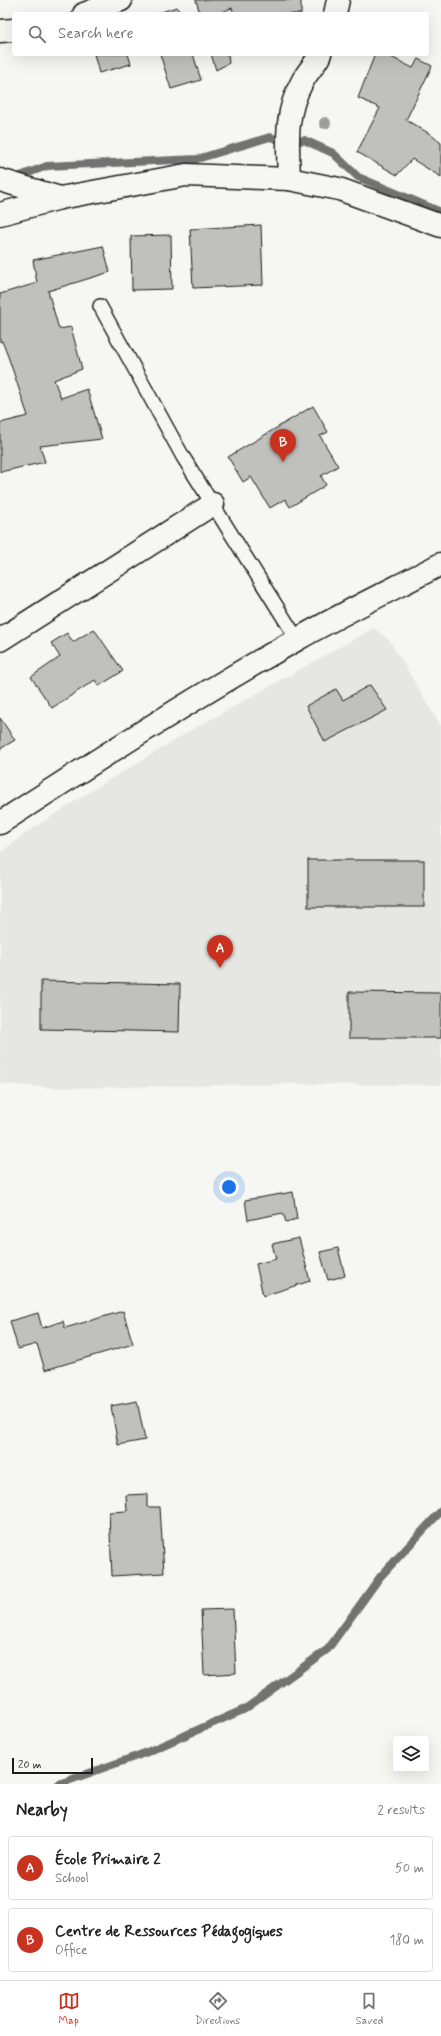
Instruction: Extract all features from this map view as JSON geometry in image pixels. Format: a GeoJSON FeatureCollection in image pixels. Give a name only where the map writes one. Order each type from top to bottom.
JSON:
{"type":"FeatureCollection","features":[{"type":"Feature","properties":{"kind":"street"},"geometry":{"type":"LineString","coordinates":[[89,12],[121,0]]}},
{"type":"Feature","properties":{"kind":"street"},"geometry":{"type":"LineString","coordinates":[[335,12],[338,0]]}},
{"type":"Feature","properties":{"kind":"street"},"geometry":{"type":"LineString","coordinates":[[0,31],[12,30]]}},
{"type":"Feature","properties":{"kind":"street"},"geometry":{"type":"LineString","coordinates":[[289,180],[287,128],[290,110],[302,82],[319,56]]}},
{"type":"Feature","properties":{"kind":"street"},"geometry":{"type":"LineString","coordinates":[[0,214],[60,198],[186,175],[289,180],[340,189],[441,226]]}},
{"type":"Feature","properties":{"kind":"street"},"geometry":{"type":"LineString","coordinates":[[0,180],[60,198]]}},
{"type":"Feature","properties":{"kind":"street"},"geometry":{"type":"LineString","coordinates":[[0,640],[212,504]]}},
{"type":"Feature","properties":{"kind":"street"},"geometry":{"type":"LineString","coordinates":[[0,823],[162,719],[297,639],[441,564]]}},
{"type":"Feature","properties":{"kind":"lane"},"geometry":{"type":"LineString","coordinates":[[100,306],[183,457],[297,639]]}},
{"type":"Feature","properties":{"kind":"shaded area"},"geometry":{"type":"Polygon","coordinates":[[[374,628],[390,641],[441,726],[441,1085],[292,1084],[58,1088],[0,1084],[0,853],[23,835],[94,789],[195,728],[374,628]]]}},
{"type":"Feature","properties":{"kind":"building"},"geometry":{"type":"Polygon","coordinates":[[[196,0],[301,0],[301,12],[233,12],[232,8],[222,12],[199,12],[196,0]]]}},
{"type":"Feature","properties":{"kind":"building"},"geometry":{"type":"Polygon","coordinates":[[[177,7],[179,12],[161,12],[177,7]]]}},
{"type":"Feature","properties":{"kind":"building"},"geometry":{"type":"Polygon","coordinates":[[[95,56],[129,56],[131,64],[99,73],[95,56]]]}},
{"type":"Feature","properties":{"kind":"building"},"geometry":{"type":"Polygon","coordinates":[[[161,56],[194,56],[201,80],[171,89],[161,56]]]}},
{"type":"Feature","properties":{"kind":"building"},"geometry":{"type":"Polygon","coordinates":[[[212,56],[228,56],[229,63],[216,70],[212,56]]]}},
{"type":"Feature","properties":{"kind":"building"},"geometry":{"type":"Polygon","coordinates":[[[374,56],[389,56],[413,68],[418,59],[432,66],[406,120],[430,134],[441,143],[441,177],[412,159],[397,175],[357,152],[380,108],[358,98],[374,56]]]}},
{"type":"Feature","properties":{"kind":"building"},"geometry":{"type":"Polygon","coordinates":[[[261,225],[263,285],[193,288],[190,229],[261,225]]]}},
{"type":"Feature","properties":{"kind":"building"},"geometry":{"type":"Polygon","coordinates":[[[171,235],[172,289],[132,290],[131,236],[171,235]]]}},
{"type":"Feature","properties":{"kind":"building"},"geometry":{"type":"Polygon","coordinates":[[[103,246],[110,272],[48,291],[59,329],[71,327],[82,369],[54,380],[61,398],[87,389],[102,439],[40,446],[45,462],[0,472],[0,423],[28,416],[9,359],[2,341],[0,342],[0,294],[37,283],[33,260],[103,246]]]}},
{"type":"Feature","properties":{"kind":"building"},"geometry":{"type":"Polygon","coordinates":[[[313,406],[328,432],[320,436],[338,466],[321,476],[326,485],[290,507],[285,499],[270,508],[251,477],[243,482],[228,457],[313,406]]]}},
{"type":"Feature","properties":{"kind":"building"},"geometry":{"type":"Polygon","coordinates":[[[94,629],[123,671],[99,686],[95,680],[52,708],[31,677],[60,657],[51,643],[67,633],[73,642],[94,629]]]}},
{"type":"Feature","properties":{"kind":"building"},"geometry":{"type":"Polygon","coordinates":[[[370,685],[387,710],[325,742],[306,706],[336,689],[343,700],[370,685]]]}},
{"type":"Feature","properties":{"kind":"building"},"geometry":{"type":"Polygon","coordinates":[[[0,718],[15,740],[0,749],[0,718]]]}},
{"type":"Feature","properties":{"kind":"building"},"geometry":{"type":"Polygon","coordinates":[[[308,860],[424,860],[424,907],[308,907],[308,860]]]}},
{"type":"Feature","properties":{"kind":"building"},"geometry":{"type":"Polygon","coordinates":[[[41,981],[180,984],[179,1032],[41,1029],[41,981]]]}},
{"type":"Feature","properties":{"kind":"building"},"geometry":{"type":"Polygon","coordinates":[[[349,992],[441,993],[441,1038],[349,1038],[349,992]]]}},
{"type":"Feature","properties":{"kind":"building"},"geometry":{"type":"Polygon","coordinates":[[[293,1192],[297,1219],[286,1222],[283,1213],[248,1220],[245,1200],[293,1192]]]}},
{"type":"Feature","properties":{"kind":"building"},"geometry":{"type":"Polygon","coordinates":[[[299,1238],[310,1281],[263,1296],[256,1264],[276,1259],[272,1244],[299,1238]]]}},
{"type":"Feature","properties":{"kind":"building"},"geometry":{"type":"Polygon","coordinates":[[[338,1248],[345,1276],[328,1280],[320,1252],[338,1248]]]}},
{"type":"Feature","properties":{"kind":"building"},"geometry":{"type":"Polygon","coordinates":[[[123,1311],[133,1344],[45,1370],[37,1344],[18,1349],[10,1321],[38,1313],[42,1328],[63,1321],[65,1328],[123,1311]]]}},
{"type":"Feature","properties":{"kind":"building"},"geometry":{"type":"Polygon","coordinates":[[[137,1401],[145,1440],[118,1445],[111,1406],[137,1401]]]}},
{"type":"Feature","properties":{"kind":"building"},"geometry":{"type":"Polygon","coordinates":[[[147,1494],[147,1507],[160,1507],[164,1573],[112,1576],[109,1512],[127,1511],[126,1495],[147,1494]]]}},
{"type":"Feature","properties":{"kind":"building"},"geometry":{"type":"Polygon","coordinates":[[[233,1609],[236,1673],[204,1675],[201,1610],[233,1609]]]}},
{"type":"Feature","properties":{"kind":"waterway"},"geometry":{"type":"LineString","coordinates":[[12,179],[47,166],[197,159],[270,137],[289,143],[304,140],[333,153],[358,177],[441,212]]}},
{"type":"Feature","properties":{"kind":"waterway"},"geometry":{"type":"LineString","coordinates":[[59,1784],[145,1753],[245,1709],[328,1649],[380,1577],[441,1511]]}},
{"type":"Feature","properties":{"kind":"place","name":"Centre de Ressources Pédagogiques"},"geometry":{"type":"Point","coordinates":[283,462]}},
{"type":"Feature","properties":{"kind":"place","name":"École Primaire 2"},"geometry":{"type":"Point","coordinates":[220,968]}}]}
